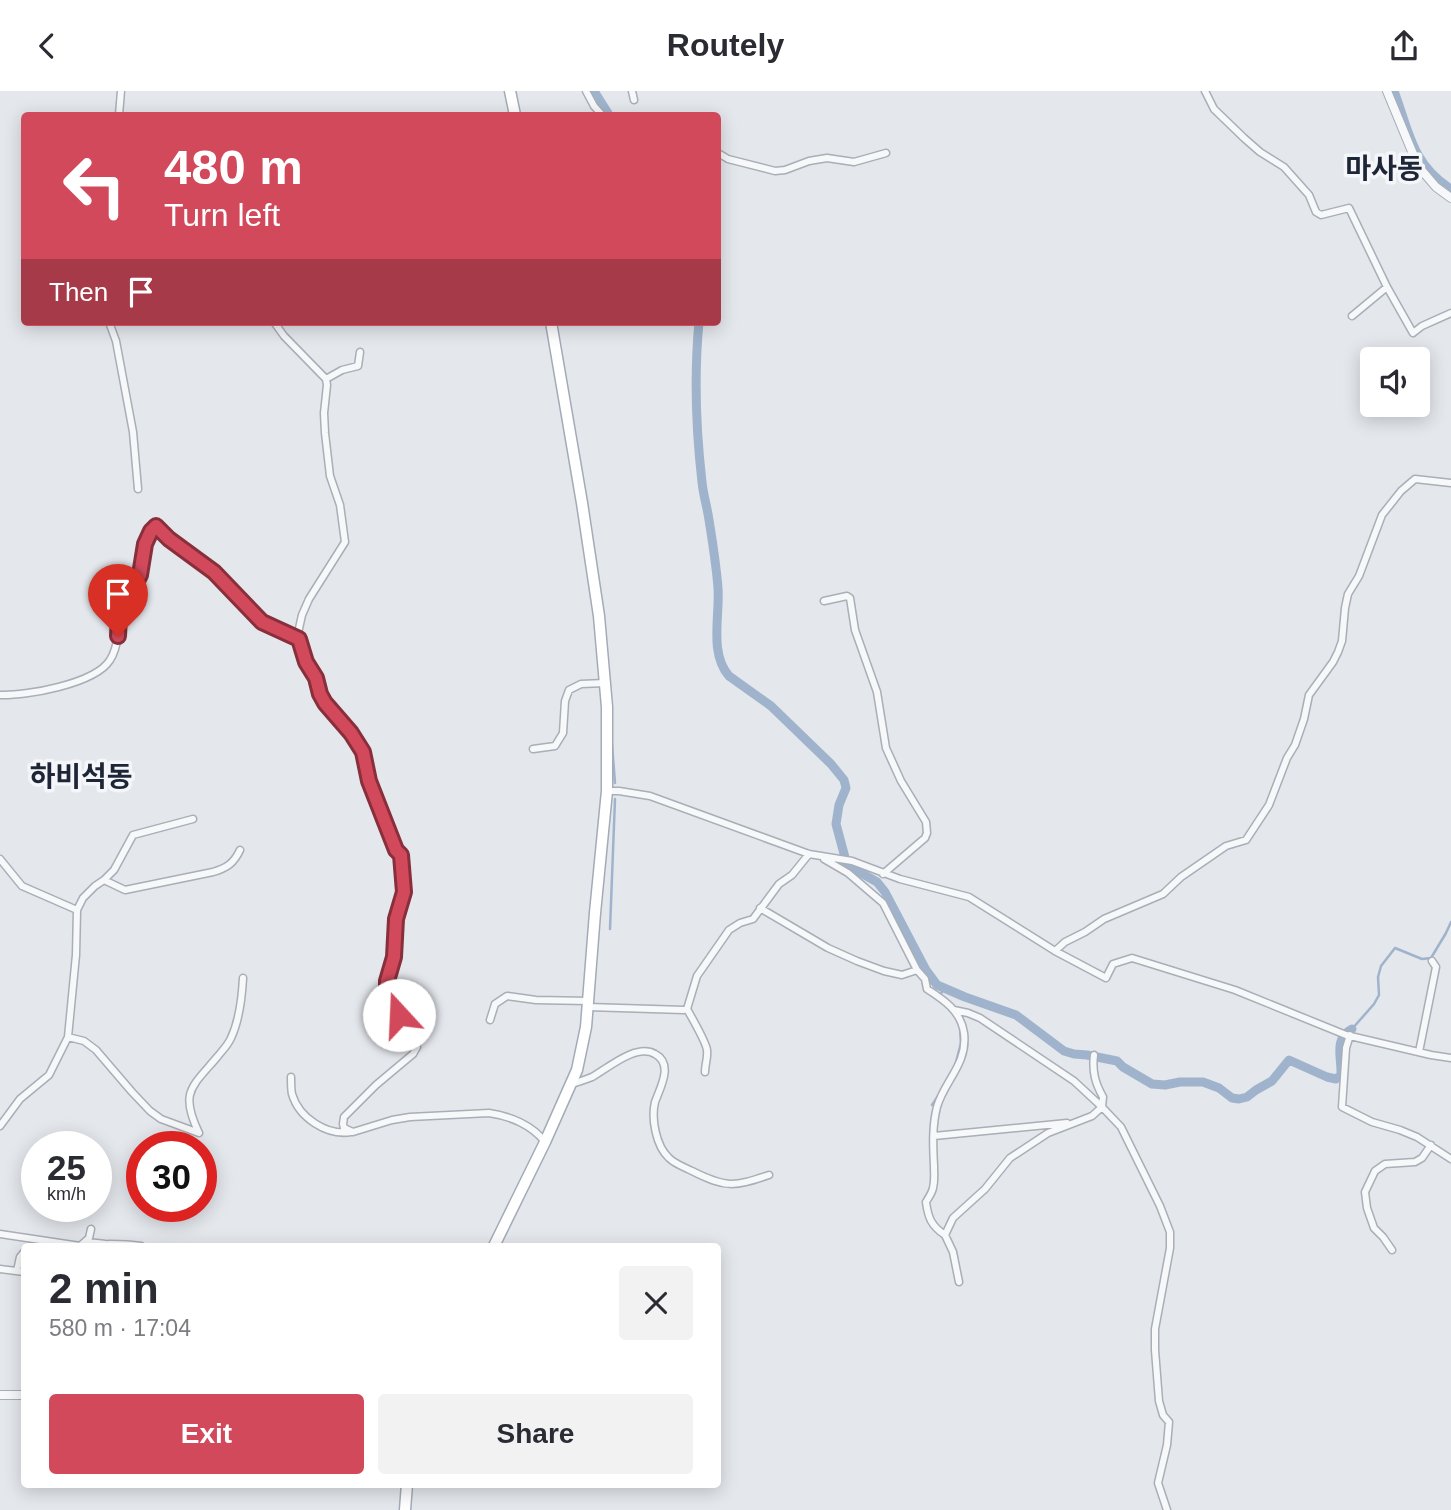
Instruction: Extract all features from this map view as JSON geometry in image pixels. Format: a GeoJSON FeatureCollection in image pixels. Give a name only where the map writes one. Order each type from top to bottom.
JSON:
{"type":"FeatureCollection","features":[{"type":"Feature","properties":{"kind":"main road"},"geometry":{"type":"LineString","coordinates":[[510,91],[514,112]]}},
{"type":"Feature","properties":{"kind":"main road"},"geometry":{"type":"LineString","coordinates":[[495,1243],[577,1070],[586,1027],[607,791],[607,707],[598,616],[552,326]]}},
{"type":"Feature","properties":{"kind":"main road"},"geometry":{"type":"LineString","coordinates":[[405,1510],[407,1488]]}},
{"type":"Feature","properties":{"kind":"street"},"geometry":{"type":"LineString","coordinates":[[119,112],[121,91]]}},
{"type":"Feature","properties":{"kind":"street"},"geometry":{"type":"LineString","coordinates":[[586,91],[599,112]]}},
{"type":"Feature","properties":{"kind":"street"},"geometry":{"type":"LineString","coordinates":[[632,91],[634,100]]}},
{"type":"Feature","properties":{"kind":"street"},"geometry":{"type":"LineString","coordinates":[[1205,91],[1214,109],[1260,152],[1284,167],[1301,185],[1309,195],[1316,212],[1321,215],[1349,208],[1387,287],[1413,333],[1451,313]]}},
{"type":"Feature","properties":{"kind":"street"},"geometry":{"type":"LineString","coordinates":[[1387,91],[1418,166],[1436,187],[1451,198]]}},
{"type":"Feature","properties":{"kind":"street"},"geometry":{"type":"LineString","coordinates":[[721,155],[775,171],[827,158],[854,162],[886,153]]}},
{"type":"Feature","properties":{"kind":"street"},"geometry":{"type":"LineString","coordinates":[[1352,316],[1387,287]]}},
{"type":"Feature","properties":{"kind":"street"},"geometry":{"type":"LineString","coordinates":[[110,326],[116,341],[133,432],[138,489]]}},
{"type":"Feature","properties":{"kind":"street"},"geometry":{"type":"LineString","coordinates":[[277,326],[326,379],[325,433],[330,475],[340,505],[345,542],[309,599],[302,615],[299,639],[306,662],[316,678],[325,703],[351,733],[363,752],[369,781],[396,850],[401,855],[404,881],[387,989],[416,1050],[344,1118],[344,1128],[353,1132]]}},
{"type":"Feature","properties":{"kind":"street"},"geometry":{"type":"LineString","coordinates":[[326,379],[342,370],[358,366],[360,352]]}},
{"type":"Feature","properties":{"kind":"street"},"geometry":{"type":"LineString","coordinates":[[1055,951],[1104,919],[1163,894],[1181,877],[1226,846],[1246,840],[1269,805],[1287,758],[1295,745],[1309,695],[1338,652],[1348,594],[1359,576],[1382,515],[1401,491],[1415,479],[1451,483]]}},
{"type":"Feature","properties":{"kind":"street"},"geometry":{"type":"LineString","coordinates":[[0,695],[14,696],[76,682],[102,669],[110,660],[118,636],[119,616],[140,575],[145,544],[156,526],[169,539],[214,572],[262,622],[299,639]]}},
{"type":"Feature","properties":{"kind":"street"},"geometry":{"type":"LineString","coordinates":[[824,601],[847,596],[850,598],[856,630],[877,692],[886,748],[901,781],[923,816],[927,829],[922,842],[883,874]]}},
{"type":"Feature","properties":{"kind":"street"},"geometry":{"type":"LineString","coordinates":[[533,749],[555,746],[563,733],[565,701],[569,690],[581,684],[605,683]]}},
{"type":"Feature","properties":{"kind":"street"},"geometry":{"type":"LineString","coordinates":[[607,791],[658,799],[809,854],[852,861],[883,874],[969,897],[1055,951],[1106,978],[1113,964],[1132,958],[1235,990],[1346,1034],[1451,1058]]}},
{"type":"Feature","properties":{"kind":"street"},"geometry":{"type":"LineString","coordinates":[[0,1126],[20,1099],[49,1075],[68,1037],[76,955],[77,910],[83,898],[114,870],[133,835],[194,819]]}},
{"type":"Feature","properties":{"kind":"street"},"geometry":{"type":"LineString","coordinates":[[104,880],[125,890],[213,872],[224,869],[235,861],[240,850]]}},
{"type":"Feature","properties":{"kind":"street"},"geometry":{"type":"LineString","coordinates":[[705,1072],[707,1045],[687,1009],[697,976],[729,930],[753,919],[779,884],[792,875],[809,854]]}},
{"type":"Feature","properties":{"kind":"street"},"geometry":{"type":"LineString","coordinates":[[818,856],[848,873],[883,903],[917,969],[925,979],[927,989],[940,997],[961,1020],[965,1034],[960,1064],[938,1104],[934,1136],[934,1185],[926,1202],[930,1221],[945,1235],[953,1252],[959,1282]]}},
{"type":"Feature","properties":{"kind":"street"},"geometry":{"type":"LineString","coordinates":[[0,859],[22,886],[77,910]]}},
{"type":"Feature","properties":{"kind":"street"},"geometry":{"type":"LineString","coordinates":[[760,908],[828,948],[857,961],[902,975],[917,969]]}},
{"type":"Feature","properties":{"kind":"street"},"geometry":{"type":"LineString","coordinates":[[1419,1052],[1436,967],[1432,961]]}},
{"type":"Feature","properties":{"kind":"street"},"geometry":{"type":"LineString","coordinates":[[68,1037],[84,1041],[96,1050],[150,1111],[161,1119],[199,1133],[189,1109],[190,1091],[232,1037],[243,978]]}},
{"type":"Feature","properties":{"kind":"street"},"geometry":{"type":"LineString","coordinates":[[490,1020],[495,1004],[507,996],[588,1004],[687,1009]]}},
{"type":"Feature","properties":{"kind":"street"},"geometry":{"type":"LineString","coordinates":[[954,1010],[981,1018],[1074,1081],[1102,1107],[1121,1127],[1160,1206],[1170,1231],[1170,1248],[1155,1350],[1159,1401],[1163,1415],[1169,1422],[1167,1445],[1158,1483],[1167,1510]]}},
{"type":"Feature","properties":{"kind":"street"},"geometry":{"type":"LineString","coordinates":[[1346,1034],[1342,1107],[1372,1122],[1400,1130],[1431,1145],[1451,1159]]}},
{"type":"Feature","properties":{"kind":"street"},"geometry":{"type":"LineString","coordinates":[[571,1085],[590,1078],[622,1057],[647,1052],[656,1054],[664,1064],[665,1074],[655,1104],[654,1119],[656,1135],[667,1157],[710,1180],[726,1185],[745,1183],[769,1175]]}},
{"type":"Feature","properties":{"kind":"street"},"geometry":{"type":"LineString","coordinates":[[945,1235],[953,1218],[985,1189],[1010,1158],[1048,1133],[1093,1117],[1102,1107],[1103,1097],[1096,1083],[1094,1058]]}},
{"type":"Feature","properties":{"kind":"street"},"geometry":{"type":"LineString","coordinates":[[291,1077],[291,1092],[302,1113],[332,1132],[353,1132],[410,1117],[489,1113],[520,1122],[545,1142]]}},
{"type":"Feature","properties":{"kind":"street"},"geometry":{"type":"LineString","coordinates":[[934,1136],[1076,1122]]}},
{"type":"Feature","properties":{"kind":"street"},"geometry":{"type":"LineString","coordinates":[[1392,1250],[1374,1228],[1365,1192],[1375,1171],[1385,1164],[1422,1159],[1431,1145]]}},
{"type":"Feature","properties":{"kind":"street"},"geometry":{"type":"LineString","coordinates":[[85,1243],[91,1229]]}},
{"type":"Feature","properties":{"kind":"street"},"geometry":{"type":"LineString","coordinates":[[0,1234],[60,1243]]}},
{"type":"Feature","properties":{"kind":"street"},"geometry":{"type":"LineString","coordinates":[[85,1243],[101,1243]]}},
{"type":"Feature","properties":{"kind":"street"},"geometry":{"type":"LineString","coordinates":[[0,1269],[20,1272]]}},
{"type":"Feature","properties":{"kind":"street"},"geometry":{"type":"LineString","coordinates":[[0,1395],[21,1395]]}},
{"type":"Feature","properties":{"kind":"waterway"},"geometry":{"type":"LineString","coordinates":[[594,91],[607,112]]}},
{"type":"Feature","properties":{"kind":"waterway"},"geometry":{"type":"LineString","coordinates":[[1394,91],[1408,133],[1420,158],[1438,180],[1451,189]]}},
{"type":"Feature","properties":{"kind":"waterway"},"geometry":{"type":"LineString","coordinates":[[699,326],[696,382],[698,443],[717,579],[719,656],[729,676],[771,706],[844,780],[846,788],[839,805],[836,824],[847,865],[877,882],[885,892],[926,970],[937,985],[1016,1015],[1064,1051],[1117,1061],[1152,1084],[1203,1082],[1239,1099],[1272,1081],[1289,1060],[1336,1079],[1341,1075],[1340,1043],[1352,1029]]}},
{"type":"Feature","properties":{"kind":"waterway"},"geometry":{"type":"LineString","coordinates":[[612,745],[615,783]]}},
{"type":"Feature","properties":{"kind":"waterway"},"geometry":{"type":"LineString","coordinates":[[610,929],[615,799]]}},
{"type":"Feature","properties":{"kind":"waterway"},"geometry":{"type":"LineString","coordinates":[[1352,1029],[1379,995],[1378,977],[1381,966],[1395,948],[1422,959],[1431,958],[1451,922]]}},
{"type":"Feature","properties":{"kind":"waterway"},"geometry":{"type":"LineString","coordinates":[[940,997],[943,988]]}},
{"type":"Feature","properties":{"kind":"waterway"},"geometry":{"type":"LineString","coordinates":[[955,1066],[961,1043],[960,1028]]}},
{"type":"Feature","properties":{"kind":"waterway"},"geometry":{"type":"LineString","coordinates":[[932,1105],[938,1096]]}},
{"type":"Feature","properties":{"kind":"district","name":"마사동"},"geometry":{"type":"Point","coordinates":[1384,168]}},
{"type":"Feature","properties":{"kind":"district","name":"하비석동"},"geometry":{"type":"Point","coordinates":[81,776]}},
{"type":"Feature","properties":{"kind":"route"},"geometry":{"type":"LineString","coordinates":[[118,636],[119,616],[140,575],[145,544],[156,526],[169,539],[214,572],[262,622],[299,639],[301,650],[316,678],[325,703],[351,733],[363,752],[369,781],[396,850],[401,855],[404,892],[396,919],[394,957],[387,981],[387,989],[399,1015]]}}]}
